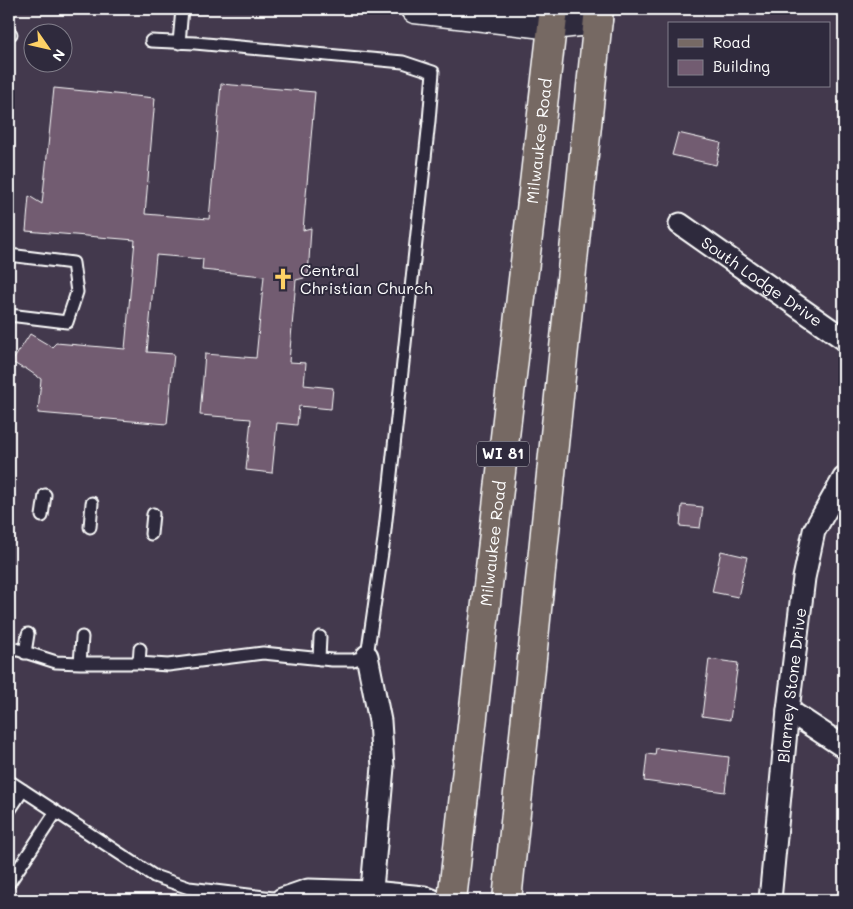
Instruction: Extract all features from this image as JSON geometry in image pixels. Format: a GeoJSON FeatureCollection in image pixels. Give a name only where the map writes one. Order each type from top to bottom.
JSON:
{"type":"FeatureCollection","features":[{"type":"Feature","properties":{"kind":"main road","name":"WI 81"},"geometry":{"type":"LineString","coordinates":[[507,900],[590,12]]}},
{"type":"Feature","properties":{"kind":"main road","name":"Milwaukee Road"},"geometry":{"type":"LineString","coordinates":[[452,900],[553,17]]}},
{"type":"Feature","properties":{"kind":"street"},"geometry":{"type":"LineString","coordinates":[[415,9],[553,17],[590,12]]}},
{"type":"Feature","properties":{"kind":"street","name":"South Lodge Drive"},"geometry":{"type":"LineString","coordinates":[[680,224],[844,339]]}},
{"type":"Feature","properties":{"kind":"street","name":"Blarney Stone Drive"},"geometry":{"type":"LineString","coordinates":[[770,900],[788,710],[804,578],[814,531],[844,478]]}},
{"type":"Feature","properties":{"kind":"street"},"geometry":{"type":"LineString","coordinates":[[367,656],[380,721],[383,767],[371,896]]}},
{"type":"Feature","properties":{"kind":"street"},"geometry":{"type":"LineString","coordinates":[[788,710],[844,747]]}},
{"type":"Feature","properties":{"kind":"street"},"geometry":{"type":"LineString","coordinates":[[283,900],[308,890],[371,896],[424,897],[432,900]]}},
{"type":"Feature","properties":{"kind":"lane"},"geometry":{"type":"LineString","coordinates":[[179,43],[182,9]]}},
{"type":"Feature","properties":{"kind":"lane"},"geometry":{"type":"LineString","coordinates":[[9,647],[56,662],[80,663],[168,665],[263,653],[319,659],[353,660],[367,656],[384,539],[433,72],[402,62],[151,41]]}},
{"type":"Feature","properties":{"kind":"lane"},"geometry":{"type":"LineString","coordinates":[[9,255],[72,263],[77,292],[67,322],[9,315]]}},
{"type":"Feature","properties":{"kind":"lane"},"geometry":{"type":"LineString","coordinates":[[42,516],[45,495]]}},
{"type":"Feature","properties":{"kind":"lane"},"geometry":{"type":"LineString","coordinates":[[90,527],[92,503]]}},
{"type":"Feature","properties":{"kind":"lane"},"geometry":{"type":"LineString","coordinates":[[151,534],[153,514]]}},
{"type":"Feature","properties":{"kind":"lane"},"geometry":{"type":"LineString","coordinates":[[25,653],[28,634]]}},
{"type":"Feature","properties":{"kind":"lane"},"geometry":{"type":"LineString","coordinates":[[80,663],[82,637]]}},
{"type":"Feature","properties":{"kind":"lane"},"geometry":{"type":"LineString","coordinates":[[319,659],[320,638]]}},
{"type":"Feature","properties":{"kind":"lane"},"geometry":{"type":"LineString","coordinates":[[138,663],[140,649]]}},
{"type":"Feature","properties":{"kind":"lane"},"geometry":{"type":"LineString","coordinates":[[9,780],[154,876],[189,888],[283,900]]}},
{"type":"Feature","properties":{"kind":"lane"},"geometry":{"type":"LineString","coordinates":[[9,811],[23,790]]}},
{"type":"Feature","properties":{"kind":"lane"},"geometry":{"type":"LineString","coordinates":[[9,883],[56,812]]}},
{"type":"Feature","properties":{"kind":"building","name":"Central Christian Church"},"geometry":{"type":"Polygon","coordinates":[[[221,84],[315,92],[303,230],[311,228],[308,277],[296,280],[289,362],[306,363],[304,385],[333,388],[331,409],[299,406],[297,425],[277,423],[272,473],[246,470],[251,419],[200,415],[205,354],[256,358],[264,276],[202,270],[203,259],[156,255],[147,352],[174,354],[167,424],[38,413],[41,379],[12,362],[30,334],[52,347],[56,343],[125,349],[135,240],[26,231],[29,196],[42,204],[54,88],[155,98],[145,214],[209,219],[221,84]]]}},
{"type":"Feature","properties":{"kind":"building"},"geometry":{"type":"Polygon","coordinates":[[[678,133],[721,143],[716,165],[672,155],[678,133]]]}},
{"type":"Feature","properties":{"kind":"building"},"geometry":{"type":"Polygon","coordinates":[[[682,505],[703,507],[700,528],[680,526],[682,505]]]}},
{"type":"Feature","properties":{"kind":"building"},"geometry":{"type":"Polygon","coordinates":[[[721,551],[747,557],[738,597],[712,592],[721,551]]]}},
{"type":"Feature","properties":{"kind":"building"},"geometry":{"type":"Polygon","coordinates":[[[709,659],[738,663],[730,720],[702,716],[709,659]]]}},
{"type":"Feature","properties":{"kind":"building"},"geometry":{"type":"Polygon","coordinates":[[[656,748],[729,757],[725,792],[644,781],[647,754],[655,755],[656,748]]]}},
{"type":"Feature","properties":{"kind":"place","name":"Central Christian Church"},"geometry":{"type":"Point","coordinates":[283,279]}}]}
